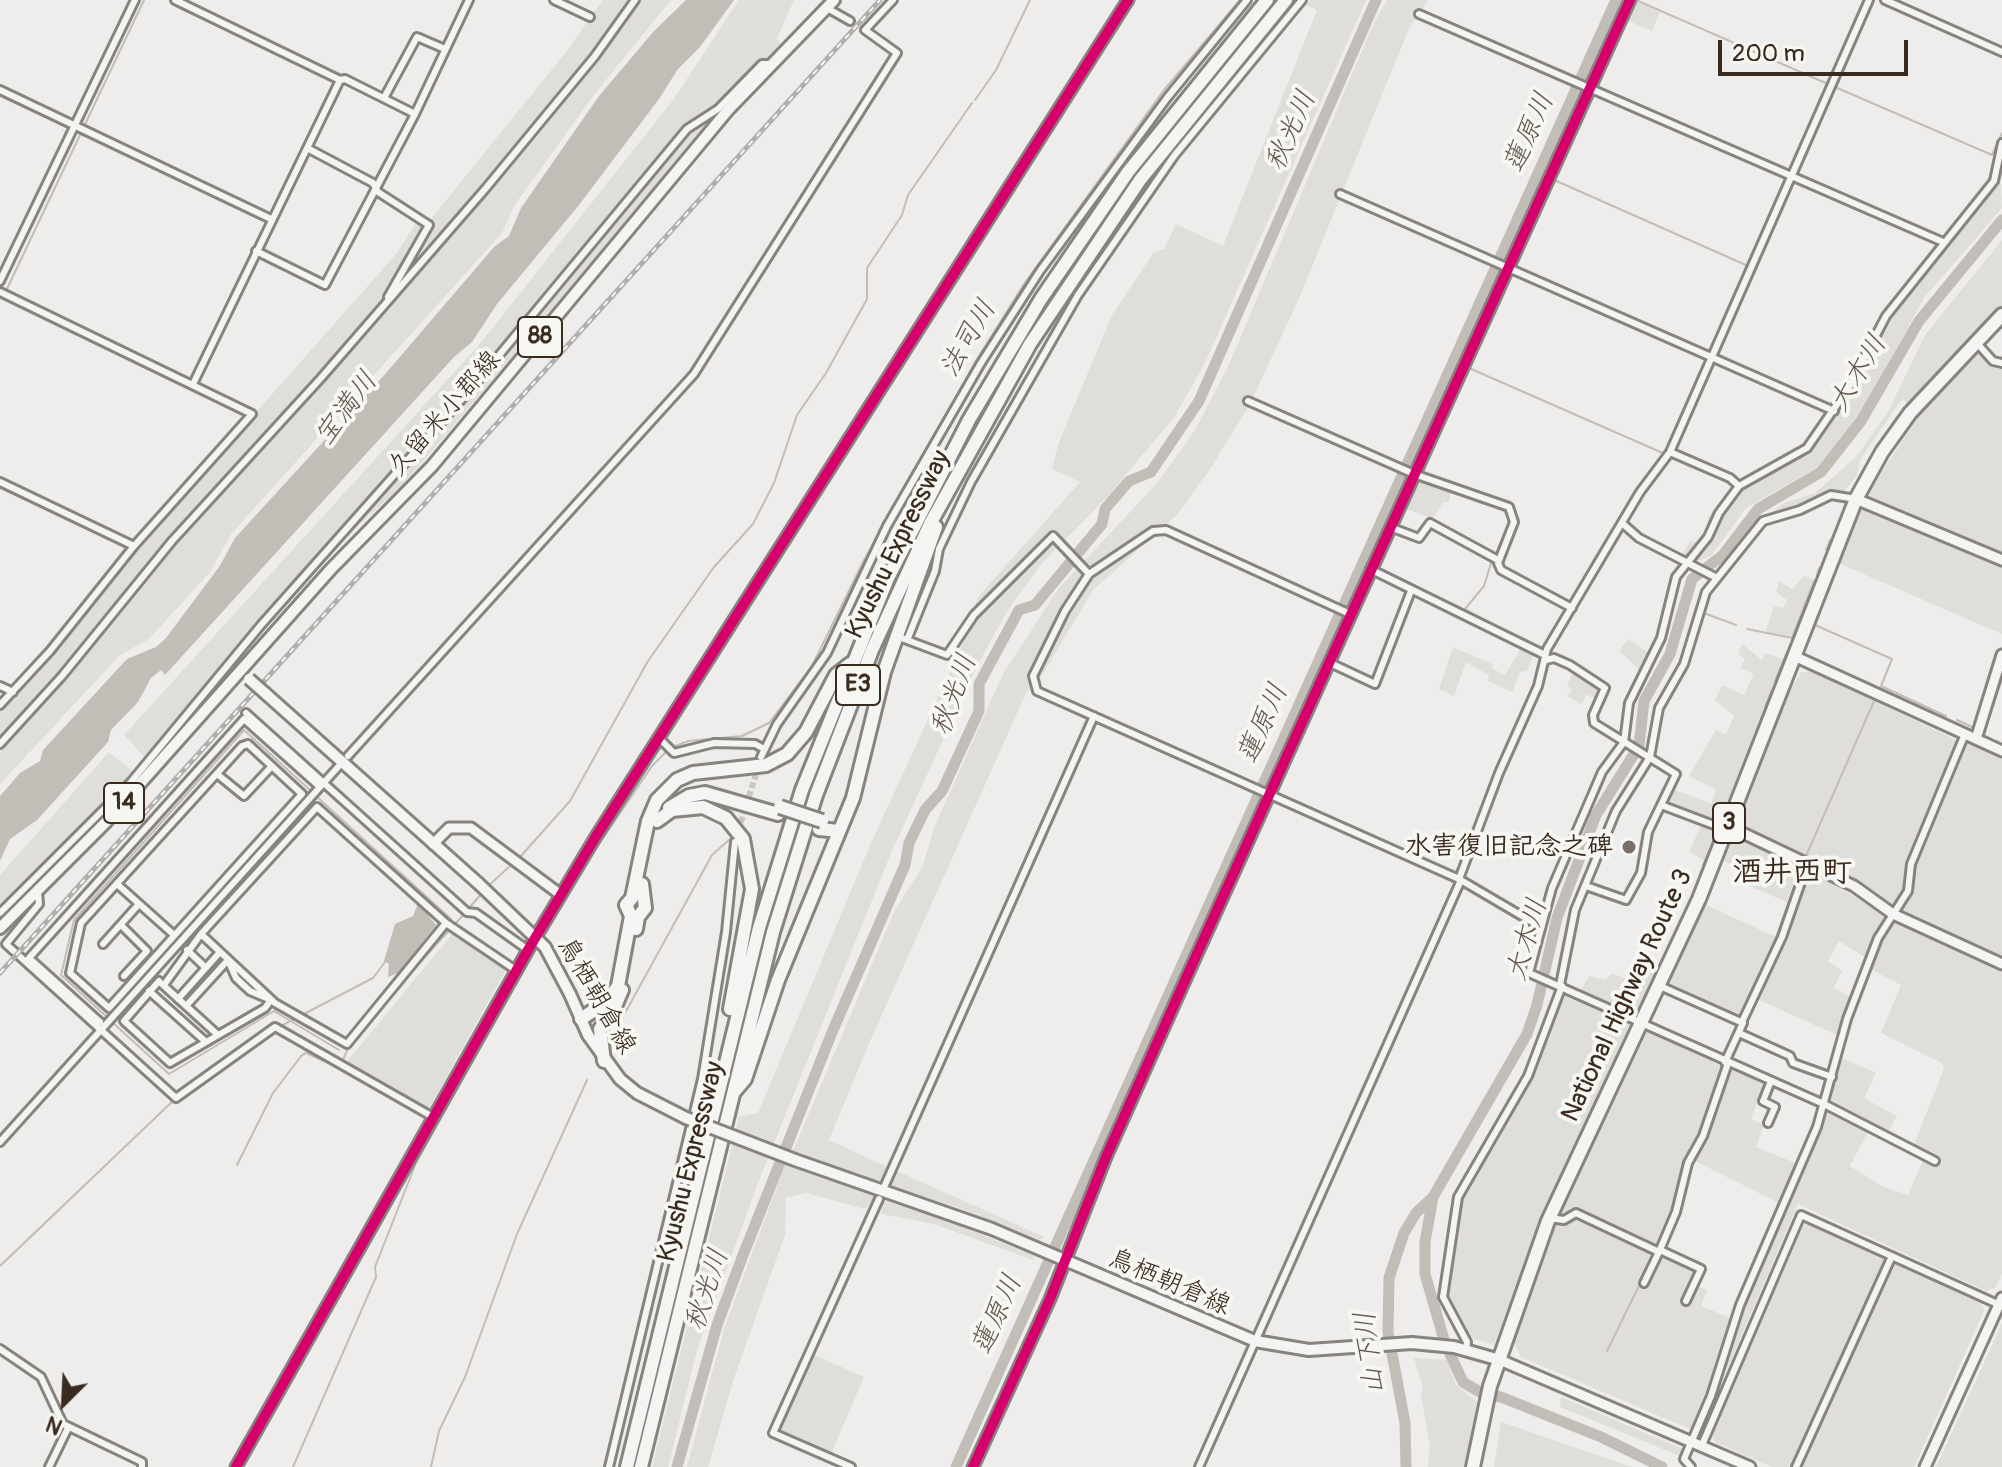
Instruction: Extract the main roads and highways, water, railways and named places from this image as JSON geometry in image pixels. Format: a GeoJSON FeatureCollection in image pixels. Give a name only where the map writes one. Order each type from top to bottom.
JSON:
{"type":"FeatureCollection","features":[{"type":"Feature","properties":{"kind":"highway","name":"Kyushu Expressway"},"geometry":{"type":"LineString","coordinates":[[627,1467],[759,928],[802,790],[852,662],[916,520],[1018,336],[1128,172],[1267,0]]}},
{"type":"Feature","properties":{"kind":"highway","name":"Kyushu Expressway"},"geometry":{"type":"LineString","coordinates":[[641,1467],[773,932],[816,795],[872,650],[965,476],[1030,344],[1100,236],[1190,114],[1286,0]]}},
{"type":"Feature","properties":{"kind":"highway","name":"National Highway Route 3"},"geometry":{"type":"LineString","coordinates":[[1473,1467],[1490,1386],[1549,1218],[1660,986],[1727,828],[1856,499],[1882,452],[1910,413],[2002,315]]}},
{"type":"Feature","properties":{"kind":"highway"},"geometry":{"type":"LineString","coordinates":[[732,1095],[745,1079],[778,980],[853,798],[884,672],[906,605],[965,476]]}},
{"type":"Feature","properties":{"kind":"highway"},"geometry":{"type":"LineString","coordinates":[[581,1019],[613,996],[622,973],[634,917],[644,911],[637,899],[644,839],[657,800],[677,780],[706,769],[766,765],[787,754],[806,732],[836,675],[852,662]]}},
{"type":"Feature","properties":{"kind":"highway"},"geometry":{"type":"LineString","coordinates":[[644,839],[665,802],[686,789],[704,786],[727,789],[839,831]]}},
{"type":"Feature","properties":{"kind":"highway"},"geometry":{"type":"LineString","coordinates":[[637,899],[649,842],[657,821],[673,803],[705,793],[779,811]]}},
{"type":"Feature","properties":{"kind":"highway"},"geometry":{"type":"LineString","coordinates":[[657,821],[672,810],[687,807],[716,811],[743,839],[751,872],[748,919],[697,1181]]}},
{"type":"Feature","properties":{"kind":"highway"},"geometry":{"type":"LineString","coordinates":[[604,1061],[600,1029],[619,999],[628,974],[634,917]]}},
{"type":"Feature","properties":{"kind":"highway"},"geometry":{"type":"LineString","coordinates":[[581,1019],[611,1008],[619,999]]}},
{"type":"Feature","properties":{"kind":"main road","name":"久留米小郡線"},"geometry":{"type":"LineString","coordinates":[[246,675],[331,569],[432,466],[728,110],[831,4]]}},
{"type":"Feature","properties":{"kind":"main road","name":"鳥栖朝倉線"},"geometry":{"type":"LineString","coordinates":[[246,675],[545,947],[604,1061],[637,1093],[686,1118],[795,1160],[992,1229],[1255,1341],[1309,1350],[1412,1343],[1454,1347],[1500,1360]]}},
{"type":"Feature","properties":{"kind":"main road","name":"14"},"geometry":{"type":"LineString","coordinates":[[0,928],[246,675]]}},
{"type":"Feature","properties":{"kind":"waterway"},"geometry":{"type":"LineString","coordinates":[[6,291],[144,0]]}},
{"type":"Feature","properties":{"kind":"waterway"},"geometry":{"type":"LineString","coordinates":[[975,100],[996,70],[1030,0]]}},
{"type":"Feature","properties":{"kind":"waterway","name":"法司川"},"geometry":{"type":"LineString","coordinates":[[673,747],[688,741],[742,736],[769,723],[812,666],[864,560],[976,361],[1024,284],[1164,90],[1240,0]]}},
{"type":"Feature","properties":{"kind":"waterway","name":"秋光川"},"geometry":{"type":"LineString","coordinates":[[677,1467],[717,1325],[743,1255],[833,1030],[905,865],[909,843],[925,810],[942,791],[979,711],[979,684],[1019,610],[1035,605],[1102,524],[1105,509],[1129,481],[1151,472],[1199,401],[1376,0]]}},
{"type":"Feature","properties":{"kind":"waterway","name":"蓮原川"},"geometry":{"type":"LineString","coordinates":[[956,1467],[1616,0]]}},
{"type":"Feature","properties":{"kind":"waterway"},"geometry":{"type":"LineString","coordinates":[[1636,0],[1828,84]]}},
{"type":"Feature","properties":{"kind":"waterway"},"geometry":{"type":"LineString","coordinates":[[1835,87],[1992,155],[2002,133]]}},
{"type":"Feature","properties":{"kind":"waterway"},"geometry":{"type":"LineString","coordinates":[[520,857],[570,801],[648,661],[714,567],[753,524],[774,483],[797,415],[826,373],[867,299],[867,268],[902,215],[908,195],[972,103]]}},
{"type":"Feature","properties":{"kind":"waterway"},"geometry":{"type":"LineString","coordinates":[[1552,179],[1748,266]]}},
{"type":"Feature","properties":{"kind":"waterway","name":"大木川"},"geometry":{"type":"LineString","coordinates":[[1662,1467],[1601,1437],[1501,1397],[1485,1395],[1463,1382],[1445,1343],[1425,1274],[1425,1242],[1433,1197],[1527,1034],[1537,1005],[1557,918],[1596,815],[1639,746],[1644,701],[1670,654],[1692,579],[1723,555],[1758,509],[1821,472],[1861,421],[1919,321],[2002,220]]}},
{"type":"Feature","properties":{"kind":"waterway"},"geometry":{"type":"LineString","coordinates":[[1983,344],[2002,325]]}},
{"type":"Feature","properties":{"kind":"waterway"},"geometry":{"type":"LineString","coordinates":[[1469,368],[1665,454]]}},
{"type":"Feature","properties":{"kind":"waterway"},"geometry":{"type":"LineString","coordinates":[[1909,426],[1917,414]]}},
{"type":"Feature","properties":{"kind":"waterway"},"geometry":{"type":"LineString","coordinates":[[1881,465],[1903,435]]}},
{"type":"Feature","properties":{"kind":"waterway"},"geometry":{"type":"LineString","coordinates":[[1649,487],[1672,456],[1728,481]]}},
{"type":"Feature","properties":{"kind":"waterway"},"geometry":{"type":"LineString","coordinates":[[1495,505],[1508,510]]}},
{"type":"Feature","properties":{"kind":"waterway"},"geometry":{"type":"LineString","coordinates":[[1847,538],[1861,506]]}},
{"type":"Feature","properties":{"kind":"waterway"},"geometry":{"type":"LineString","coordinates":[[1496,554],[1510,520]]}},
{"type":"Feature","properties":{"kind":"waterway"},"geometry":{"type":"LineString","coordinates":[[1826,550],[1830,540]]}},
{"type":"Feature","properties":{"kind":"waterway"},"geometry":{"type":"LineString","coordinates":[[1492,560],[1484,586],[1465,609],[1495,627]]}},
{"type":"Feature","properties":{"kind":"waterway"},"geometry":{"type":"LineString","coordinates":[[1817,575],[1819,568]]}},
{"type":"Feature","properties":{"kind":"waterway"},"geometry":{"type":"LineString","coordinates":[[1747,629],[1792,638],[1814,581]]}},
{"type":"Feature","properties":{"kind":"waterway"},"geometry":{"type":"LineString","coordinates":[[1824,600],[1815,625],[1892,659],[1881,686],[1946,716]]}},
{"type":"Feature","properties":{"kind":"waterway"},"geometry":{"type":"LineString","coordinates":[[1706,614],[1736,625]]}},
{"type":"Feature","properties":{"kind":"waterway"},"geometry":{"type":"LineString","coordinates":[[1775,681],[1790,645]]}},
{"type":"Feature","properties":{"kind":"waterway"},"geometry":{"type":"LineString","coordinates":[[1984,732],[2002,679]]}},
{"type":"Feature","properties":{"kind":"waterway"},"geometry":{"type":"LineString","coordinates":[[1765,707],[1771,692]]}},
{"type":"Feature","properties":{"kind":"waterway"},"geometry":{"type":"LineString","coordinates":[[1806,856],[1874,701]]}},
{"type":"Feature","properties":{"kind":"waterway"},"geometry":{"type":"LineString","coordinates":[[1760,723],[1762,716]]}},
{"type":"Feature","properties":{"kind":"waterway"},"geometry":{"type":"LineString","coordinates":[[1957,720],[1974,728]]}},
{"type":"Feature","properties":{"kind":"waterway"},"geometry":{"type":"LineString","coordinates":[[107,1017],[61,975],[74,920],[244,730],[311,791]]}},
{"type":"Feature","properties":{"kind":"waterway"},"geometry":{"type":"LineString","coordinates":[[1747,756],[1753,739]]}},
{"type":"Feature","properties":{"kind":"waterway"},"geometry":{"type":"LineString","coordinates":[[572,884],[652,766],[667,751]]}},
{"type":"Feature","properties":{"kind":"waterway"},"geometry":{"type":"LineString","coordinates":[[1732,795],[1743,766]]}},
{"type":"Feature","properties":{"kind":"waterway"},"geometry":{"type":"LineString","coordinates":[[316,796],[451,919]]}},
{"type":"Feature","properties":{"kind":"waterway"},"geometry":{"type":"LineString","coordinates":[[1721,823],[1729,802]]}},
{"type":"Feature","properties":{"kind":"waterway"},"geometry":{"type":"LineString","coordinates":[[1703,865],[1717,832]]}},
{"type":"Feature","properties":{"kind":"waterway"},"geometry":{"type":"LineString","coordinates":[[614,1033],[712,855],[730,839]]}},
{"type":"Feature","properties":{"kind":"waterway"},"geometry":{"type":"LineString","coordinates":[[1743,1014],[1777,935],[1802,864]]}},
{"type":"Feature","properties":{"kind":"waterway"},"geometry":{"type":"LineString","coordinates":[[487,887],[509,867]]}},
{"type":"Feature","properties":{"kind":"waterway"},"geometry":{"type":"LineString","coordinates":[[1699,881],[1702,869]]}},
{"type":"Feature","properties":{"kind":"waterway"},"geometry":{"type":"LineString","coordinates":[[1837,883],[1859,895]]}},
{"type":"Feature","properties":{"kind":"waterway"},"geometry":{"type":"LineString","coordinates":[[469,908],[483,892]]}},
{"type":"Feature","properties":{"kind":"waterway"},"geometry":{"type":"LineString","coordinates":[[1675,935],[1693,893]]}},
{"type":"Feature","properties":{"kind":"waterway"},"geometry":{"type":"LineString","coordinates":[[342,1062],[348,1048],[465,913]]}},
{"type":"Feature","properties":{"kind":"waterway"},"geometry":{"type":"LineString","coordinates":[[542,936],[555,914]]}},
{"type":"Feature","properties":{"kind":"waterway"},"geometry":{"type":"LineString","coordinates":[[1666,955],[1672,941]]}},
{"type":"Feature","properties":{"kind":"waterway"},"geometry":{"type":"LineString","coordinates":[[293,1467],[376,1277],[375,1267],[416,1163],[537,945]]}},
{"type":"Feature","properties":{"kind":"waterway"},"geometry":{"type":"LineString","coordinates":[[279,1027],[373,978],[385,962]]}},
{"type":"Feature","properties":{"kind":"waterway"},"geometry":{"type":"LineString","coordinates":[[1649,989],[1655,980]]}},
{"type":"Feature","properties":{"kind":"waterway"},"geometry":{"type":"LineString","coordinates":[[112,1022],[169,1074],[274,1011],[339,1050]]}},
{"type":"Feature","properties":{"kind":"waterway"},"geometry":{"type":"LineString","coordinates":[[1725,1055],[1737,1024]]}},
{"type":"Feature","properties":{"kind":"waterway"},"geometry":{"type":"LineString","coordinates":[[237,1165],[273,1093],[302,1055],[306,1053],[340,1068]]}},
{"type":"Feature","properties":{"kind":"waterway"},"geometry":{"type":"LineString","coordinates":[[431,1467],[439,1431],[465,1377],[517,1234],[587,1080]]}},
{"type":"Feature","properties":{"kind":"waterway"},"geometry":{"type":"LineString","coordinates":[[0,1266],[175,1099]]}},
{"type":"Feature","properties":{"kind":"waterway"},"geometry":{"type":"LineString","coordinates":[[1657,1247],[1673,1210],[1686,1162]]}},
{"type":"Feature","properties":{"kind":"waterway","name":"山下川"},"geometry":{"type":"LineString","coordinates":[[1406,1467],[1405,1423],[1388,1332],[1389,1278],[1404,1233],[1416,1213],[1433,1197]]}},
{"type":"Feature","properties":{"kind":"waterway"},"geometry":{"type":"LineString","coordinates":[[1607,1351],[1654,1255]]}},
{"type":"Feature","properties":{"kind":"tunnel"},"geometry":{"type":"LineString","coordinates":[[935,460],[965,478]]}},
{"type":"Feature","properties":{"kind":"tunnel"},"geometry":{"type":"LineString","coordinates":[[854,617],[871,624]]}},
{"type":"Feature","properties":{"kind":"tunnel"},"geometry":{"type":"LineString","coordinates":[[738,831],[759,765]]}},
{"type":"Feature","properties":{"kind":"railway"},"geometry":{"type":"LineString","coordinates":[[0,973],[880,0]]}},
{"type":"Feature","properties":{"kind":"place","name":"水害復旧記念之碑"},"geometry":{"type":"Point","coordinates":[1629,847]}},
{"type":"Feature","properties":{"kind":"district","name":"酒井西町"},"geometry":{"type":"Point","coordinates":[1792,873]}},
{"type":"Feature","properties":{"kind":"water label","name":"宝満川"},"geometry":{"type":"Point","coordinates":[347,409]}}]}
